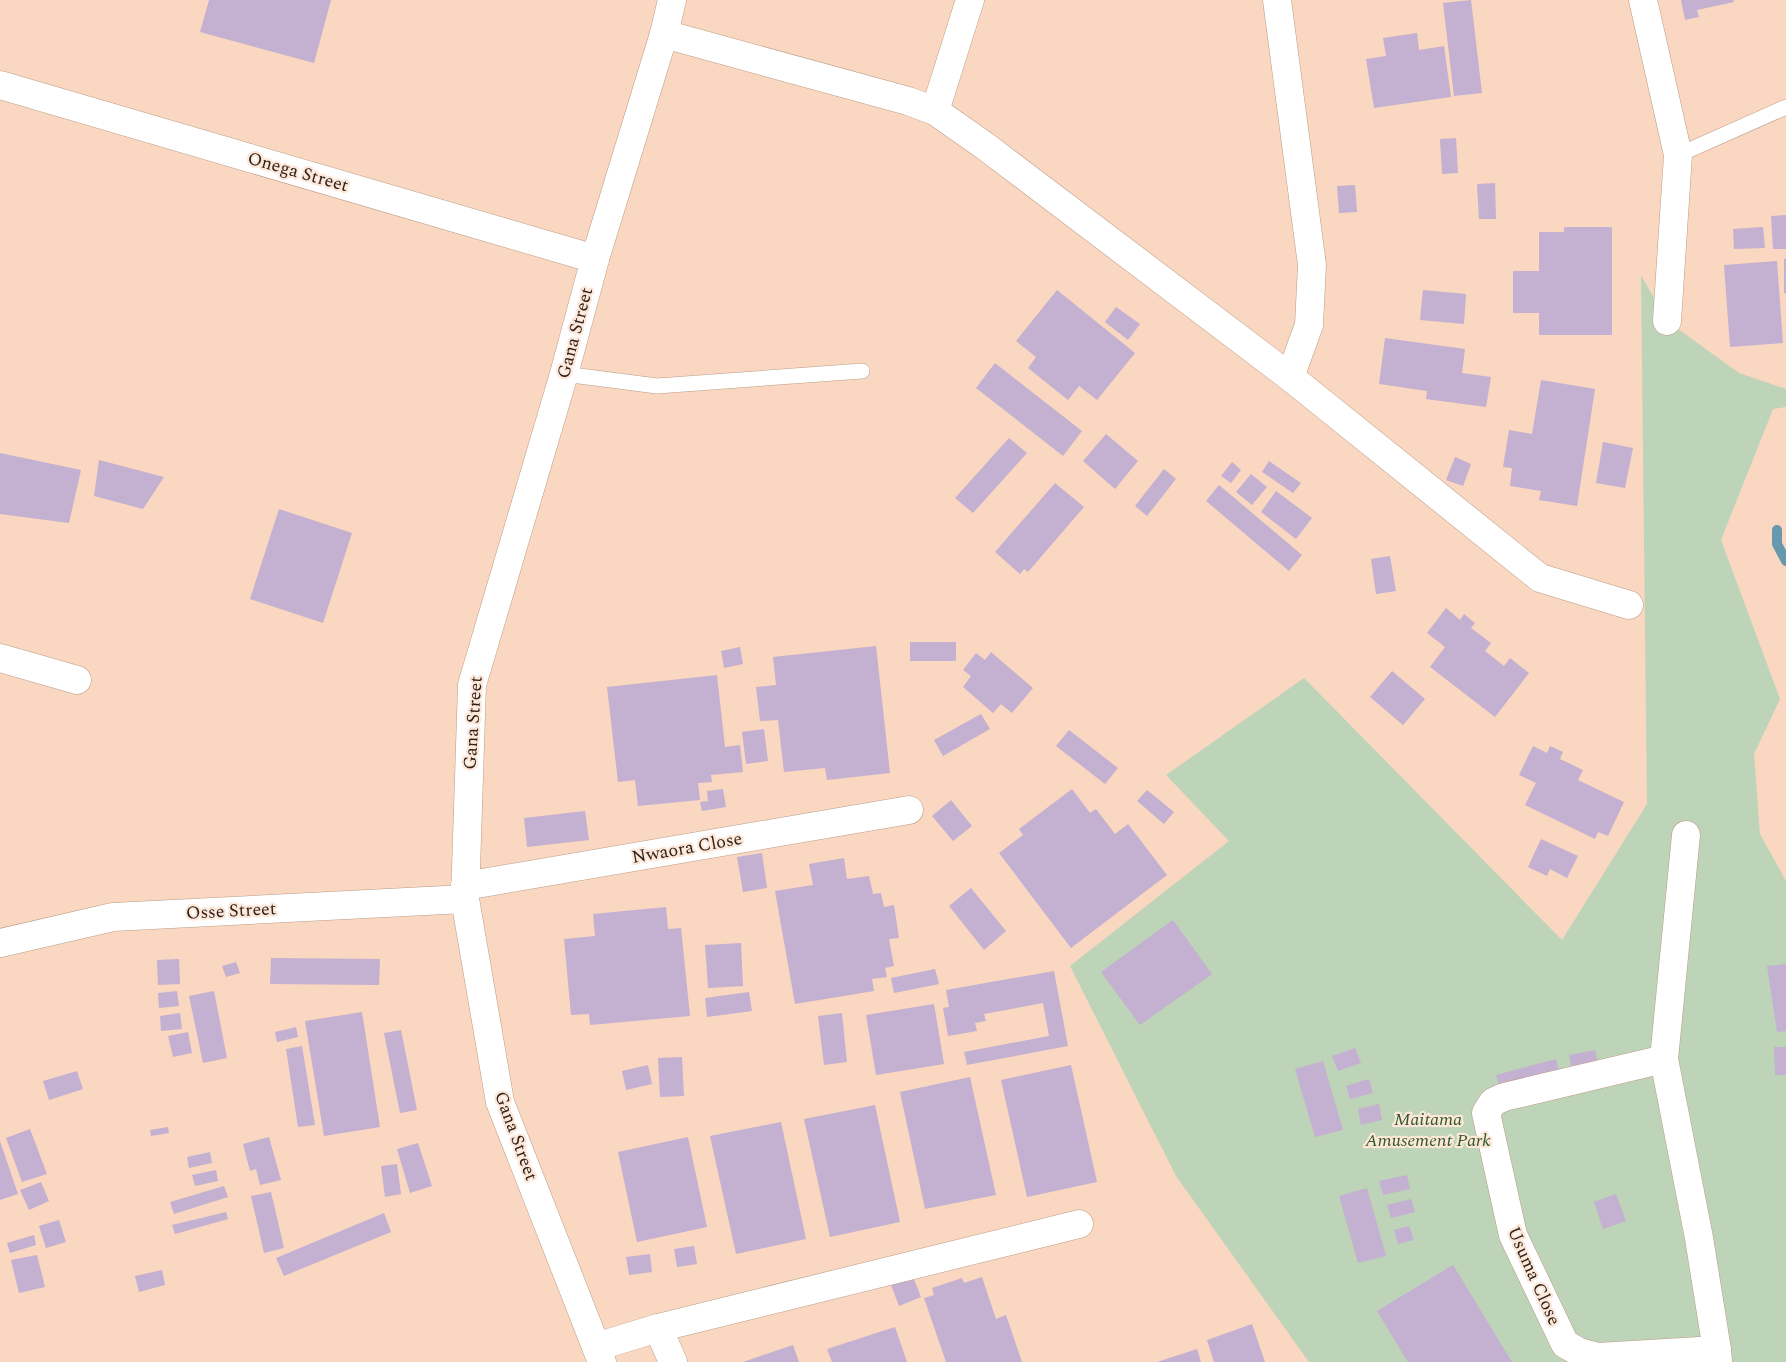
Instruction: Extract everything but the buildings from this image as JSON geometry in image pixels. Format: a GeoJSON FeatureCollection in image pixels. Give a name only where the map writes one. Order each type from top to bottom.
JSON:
{"type":"FeatureCollection","features":[{"type":"Feature","properties":{"kind":"street","name":"Gana Street"},"geometry":{"type":"LineString","coordinates":[[599,1354],[500,1102],[465,892],[472,684],[564,374],[595,259],[664,34],[672,0]]}},
{"type":"Feature","properties":{"kind":"street"},"geometry":{"type":"LineString","coordinates":[[935,111],[970,0]]}},
{"type":"Feature","properties":{"kind":"street"},"geometry":{"type":"LineString","coordinates":[[1278,0],[1312,265],[1309,325],[1290,377]]}},
{"type":"Feature","properties":{"kind":"street"},"geometry":{"type":"LineString","coordinates":[[1643,0],[1678,155],[1666,321]]}},
{"type":"Feature","properties":{"kind":"street"},"geometry":{"type":"LineString","coordinates":[[664,34],[908,101],[935,111],[993,152],[1290,377],[1540,578],[1629,605]]}},
{"type":"Feature","properties":{"kind":"street","name":"Onega Street"},"geometry":{"type":"LineString","coordinates":[[0,85],[595,259]]}},
{"type":"Feature","properties":{"kind":"street"},"geometry":{"type":"LineString","coordinates":[[0,658],[77,680]]}},
{"type":"Feature","properties":{"kind":"street","name":"Nwaora Close"},"geometry":{"type":"LineString","coordinates":[[465,892],[909,810]]}},
{"type":"Feature","properties":{"kind":"street"},"geometry":{"type":"LineString","coordinates":[[1686,835],[1664,1058],[1699,1238],[1718,1356]]}},
{"type":"Feature","properties":{"kind":"street","name":"Osse Street"},"geometry":{"type":"LineString","coordinates":[[0,943],[113,917],[465,892]]}},
{"type":"Feature","properties":{"kind":"street","name":"Usuma Close"},"geometry":{"type":"LineString","coordinates":[[1664,1058],[1632,1068],[1504,1097],[1493,1102],[1486,1113],[1513,1235],[1565,1344],[1579,1352],[1598,1357],[1718,1356]]}},
{"type":"Feature","properties":{"kind":"street"},"geometry":{"type":"LineString","coordinates":[[599,1354],[658,1328],[1079,1224]]}},
{"type":"Feature","properties":{"kind":"street"},"geometry":{"type":"LineString","coordinates":[[658,1328],[672,1362]]}},
{"type":"Feature","properties":{"kind":"lane"},"geometry":{"type":"LineString","coordinates":[[1678,155],[1786,107]]}},
{"type":"Feature","properties":{"kind":"lane"},"geometry":{"type":"LineString","coordinates":[[564,374],[657,386],[862,371]]}},
{"type":"Feature","properties":{"kind":"green space","name":"Maitama Amusement Park"},"geometry":{"type":"Polygon","coordinates":[[[1641,275],[1667,321],[1739,373],[1786,389],[1786,407],[1773,409],[1721,540],[1780,699],[1754,754],[1760,834],[1786,881],[1786,1362],[1309,1362],[1176,1176],[1070,966],[1229,841],[1166,775],[1304,678],[1562,940],[1647,804],[1641,275]]]}},
{"type":"Feature","properties":{"kind":"waterway"},"geometry":{"type":"LineString","coordinates":[[1777,530],[1777,544],[1786,561]]}}]}
